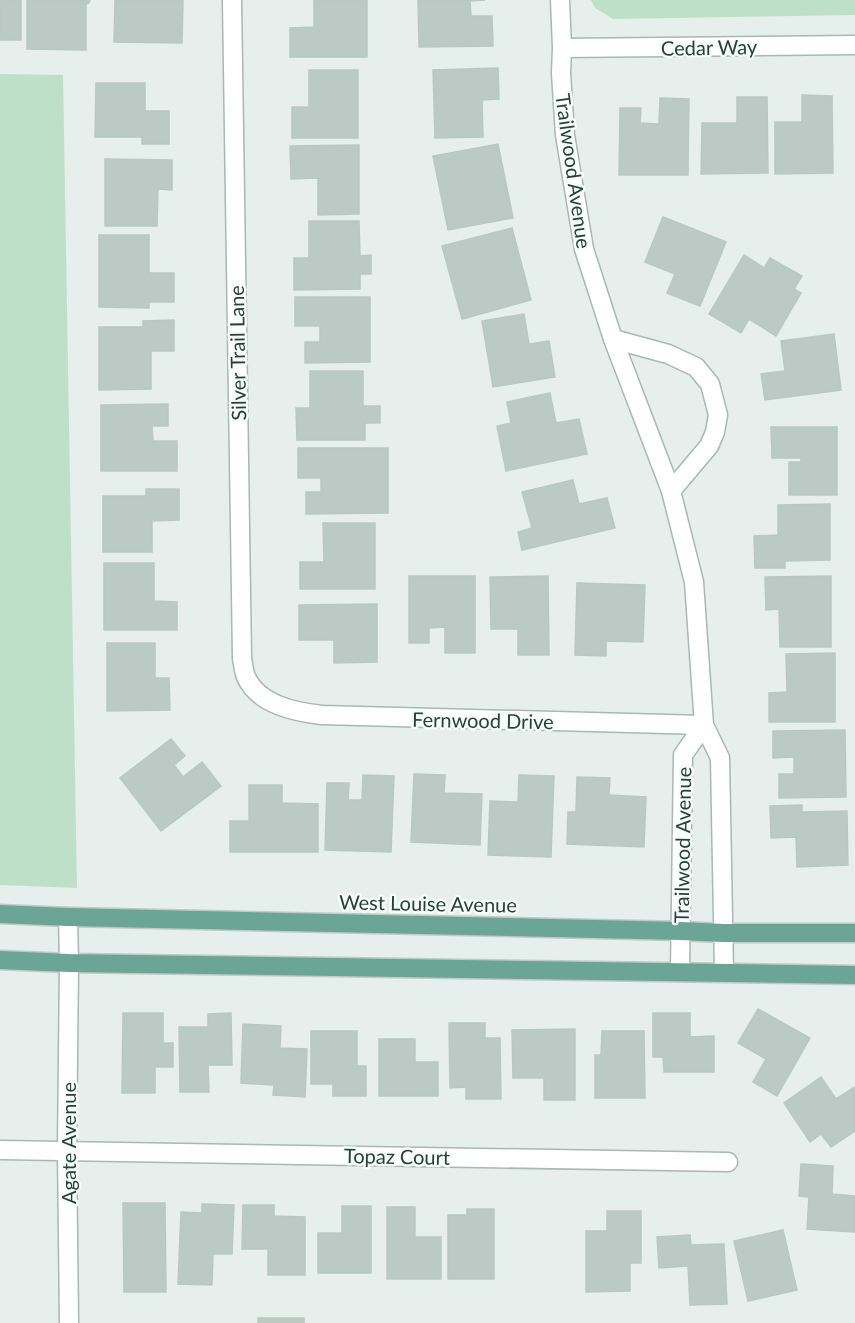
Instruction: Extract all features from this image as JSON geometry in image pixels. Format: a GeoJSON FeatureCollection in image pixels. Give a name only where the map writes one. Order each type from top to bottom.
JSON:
{"type":"FeatureCollection","features":[{"type":"Feature","properties":{"kind":"main road","name":"West Louise Avenue"},"geometry":{"type":"LineString","coordinates":[[0,914],[723,933],[855,933]]}},
{"type":"Feature","properties":{"kind":"main road"},"geometry":{"type":"LineString","coordinates":[[0,960],[855,975]]}},
{"type":"Feature","properties":{"kind":"street","name":"Silver Trail Lane"},"geometry":{"type":"LineString","coordinates":[[232,0],[242,658],[246,678],[265,699]]}},
{"type":"Feature","properties":{"kind":"street","name":"Trailwood Avenue"},"geometry":{"type":"LineString","coordinates":[[560,0],[565,135],[584,249],[613,339],[671,491],[694,582],[704,725],[720,758],[724,972]]}},
{"type":"Feature","properties":{"kind":"street","name":"Cedar Way"},"geometry":{"type":"LineString","coordinates":[[562,48],[855,45]]}},
{"type":"Feature","properties":{"kind":"street"},"geometry":{"type":"LineString","coordinates":[[613,339],[668,354],[696,367],[710,384],[718,415],[715,432],[709,446],[671,491]]}},
{"type":"Feature","properties":{"kind":"street","name":"Fernwood Drive"},"geometry":{"type":"LineString","coordinates":[[265,699],[299,712],[322,715],[704,725]]}},
{"type":"Feature","properties":{"kind":"street","name":"Trailwood Avenue"},"geometry":{"type":"LineString","coordinates":[[680,971],[682,755],[704,725]]}},
{"type":"Feature","properties":{"kind":"street","name":"Agate Avenue"},"geometry":{"type":"LineString","coordinates":[[68,917],[69,1323]]}},
{"type":"Feature","properties":{"kind":"street","name":"Topaz Court"},"geometry":{"type":"LineString","coordinates":[[0,1150],[728,1162]]}},
{"type":"Feature","properties":{"kind":"green space"},"geometry":{"type":"Polygon","coordinates":[[[591,0],[855,0],[855,15],[613,19],[595,8],[591,0]]]}},
{"type":"Feature","properties":{"kind":"green space"},"geometry":{"type":"Polygon","coordinates":[[[0,74],[63,75],[77,888],[0,885],[0,74]]]}},
{"type":"Feature","properties":{"kind":"building"},"geometry":{"type":"Polygon","coordinates":[[[0,0],[21,0],[21,40],[0,40],[0,0]]]}},
{"type":"Feature","properties":{"kind":"building"},"geometry":{"type":"Polygon","coordinates":[[[27,0],[90,0],[86,4],[86,50],[27,49],[27,0]]]}},
{"type":"Feature","properties":{"kind":"building"},"geometry":{"type":"Polygon","coordinates":[[[115,0],[183,0],[182,43],[114,42],[115,0]]]}},
{"type":"Feature","properties":{"kind":"building"},"geometry":{"type":"Polygon","coordinates":[[[314,0],[367,0],[367,57],[290,57],[290,28],[314,27],[314,0]]]}},
{"type":"Feature","properties":{"kind":"building"},"geometry":{"type":"Polygon","coordinates":[[[418,0],[485,0],[470,1],[471,16],[492,16],[493,46],[419,47],[418,0]]]}},
{"type":"Feature","properties":{"kind":"building"},"geometry":{"type":"Polygon","coordinates":[[[498,68],[499,99],[482,100],[483,137],[435,138],[433,70],[498,68]]]}},
{"type":"Feature","properties":{"kind":"building"},"geometry":{"type":"Polygon","coordinates":[[[309,70],[358,70],[358,138],[292,138],[292,107],[309,107],[309,70]]]}},
{"type":"Feature","properties":{"kind":"building"},"geometry":{"type":"Polygon","coordinates":[[[96,83],[145,83],[145,111],[169,111],[169,144],[142,144],[142,137],[95,137],[96,83]]]}},
{"type":"Feature","properties":{"kind":"building"},"geometry":{"type":"Polygon","coordinates":[[[802,95],[832,96],[833,173],[775,174],[775,122],[802,122],[802,95]]]}},
{"type":"Feature","properties":{"kind":"building"},"geometry":{"type":"Polygon","coordinates":[[[737,97],[767,97],[768,173],[701,174],[702,123],[737,123],[737,97]]]}},
{"type":"Feature","properties":{"kind":"building"},"geometry":{"type":"Polygon","coordinates":[[[660,98],[689,99],[688,175],[619,175],[620,108],[641,108],[640,123],[659,124],[660,98]]]}},
{"type":"Feature","properties":{"kind":"building"},"geometry":{"type":"Polygon","coordinates":[[[498,144],[513,218],[448,230],[433,156],[498,144]]]}},
{"type":"Feature","properties":{"kind":"building"},"geometry":{"type":"Polygon","coordinates":[[[359,145],[359,214],[318,215],[318,178],[291,179],[290,146],[359,145]]]}},
{"type":"Feature","properties":{"kind":"building"},"geometry":{"type":"Polygon","coordinates":[[[105,159],[172,160],[172,190],[158,189],[157,226],[105,226],[105,159]]]}},
{"type":"Feature","properties":{"kind":"building"},"geometry":{"type":"Polygon","coordinates":[[[663,217],[726,242],[700,306],[667,293],[675,274],[645,262],[663,217]]]}},
{"type":"Feature","properties":{"kind":"building"},"geometry":{"type":"Polygon","coordinates":[[[309,221],[359,221],[360,256],[371,255],[371,274],[360,274],[360,289],[294,290],[294,258],[309,258],[309,221]]]}},
{"type":"Feature","properties":{"kind":"building"},"geometry":{"type":"Polygon","coordinates":[[[512,228],[531,300],[462,319],[442,246],[512,228]]]}},
{"type":"Feature","properties":{"kind":"building"},"geometry":{"type":"Polygon","coordinates":[[[99,235],[149,235],[149,273],[174,273],[174,302],[149,302],[149,308],[99,307],[99,235]]]}},
{"type":"Feature","properties":{"kind":"building"},"geometry":{"type":"Polygon","coordinates":[[[744,255],[764,268],[770,258],[802,276],[794,289],[801,293],[776,336],[749,319],[741,333],[709,314],[744,255]]]}},
{"type":"Feature","properties":{"kind":"building"},"geometry":{"type":"Polygon","coordinates":[[[295,297],[370,297],[370,362],[305,363],[305,342],[320,342],[320,326],[295,326],[295,297]]]}},
{"type":"Feature","properties":{"kind":"building"},"geometry":{"type":"Polygon","coordinates":[[[524,314],[529,344],[549,341],[555,377],[493,387],[482,321],[524,314]]]}},
{"type":"Feature","properties":{"kind":"building"},"geometry":{"type":"Polygon","coordinates":[[[174,320],[174,351],[151,351],[151,389],[99,390],[99,327],[143,327],[143,321],[174,320]]]}},
{"type":"Feature","properties":{"kind":"building"},"geometry":{"type":"Polygon","coordinates":[[[834,334],[841,390],[765,400],[761,374],[785,371],[781,341],[834,334]]]}},
{"type":"Feature","properties":{"kind":"building"},"geometry":{"type":"Polygon","coordinates":[[[310,371],[363,371],[363,406],[380,406],[380,423],[365,423],[365,440],[297,440],[296,408],[310,408],[310,371]]]}},
{"type":"Feature","properties":{"kind":"building"},"geometry":{"type":"Polygon","coordinates":[[[550,393],[556,423],[579,419],[587,454],[506,471],[497,426],[511,423],[507,402],[550,393]]]}},
{"type":"Feature","properties":{"kind":"building"},"geometry":{"type":"Polygon","coordinates":[[[168,404],[168,426],[152,426],[153,441],[177,441],[177,471],[101,471],[101,405],[168,404]]]}},
{"type":"Feature","properties":{"kind":"building"},"geometry":{"type":"Polygon","coordinates":[[[771,427],[837,427],[837,495],[789,495],[789,462],[801,462],[801,458],[772,458],[771,427]]]}},
{"type":"Feature","properties":{"kind":"building"},"geometry":{"type":"Polygon","coordinates":[[[298,448],[388,448],[388,513],[306,514],[306,492],[321,492],[321,478],[298,478],[298,448]]]}},
{"type":"Feature","properties":{"kind":"building"},"geometry":{"type":"Polygon","coordinates":[[[573,480],[579,504],[607,498],[615,528],[522,550],[518,532],[532,528],[522,492],[573,480]]]}},
{"type":"Feature","properties":{"kind":"building"},"geometry":{"type":"Polygon","coordinates":[[[146,489],[179,489],[179,520],[152,521],[152,552],[103,552],[103,496],[146,496],[146,489]]]}},
{"type":"Feature","properties":{"kind":"building"},"geometry":{"type":"Polygon","coordinates":[[[830,504],[830,560],[785,561],[785,568],[755,568],[754,536],[778,535],[778,505],[830,504]]]}},
{"type":"Feature","properties":{"kind":"building"},"geometry":{"type":"Polygon","coordinates":[[[323,523],[375,523],[375,589],[300,589],[300,562],[324,562],[323,523]]]}},
{"type":"Feature","properties":{"kind":"building"},"geometry":{"type":"Polygon","coordinates":[[[104,563],[154,563],[154,601],[177,602],[177,630],[104,630],[104,563]]]}},
{"type":"Feature","properties":{"kind":"building"},"geometry":{"type":"Polygon","coordinates":[[[409,576],[475,576],[475,653],[445,653],[445,627],[429,628],[429,643],[409,643],[409,576]]]}},
{"type":"Feature","properties":{"kind":"building"},"geometry":{"type":"Polygon","coordinates":[[[548,576],[549,655],[518,655],[518,629],[491,629],[490,577],[548,576]]]}},
{"type":"Feature","properties":{"kind":"building"},"geometry":{"type":"Polygon","coordinates":[[[831,576],[831,647],[780,647],[779,609],[766,610],[765,577],[831,576]]]}},
{"type":"Feature","properties":{"kind":"building"},"geometry":{"type":"Polygon","coordinates":[[[577,583],[645,585],[643,642],[606,641],[606,656],[575,655],[577,583]]]}},
{"type":"Feature","properties":{"kind":"building"},"geometry":{"type":"Polygon","coordinates":[[[377,604],[377,662],[334,663],[334,640],[299,640],[299,605],[377,604]]]}},
{"type":"Feature","properties":{"kind":"building"},"geometry":{"type":"Polygon","coordinates":[[[107,643],[155,643],[155,678],[169,678],[170,710],[107,711],[107,643]]]}},
{"type":"Feature","properties":{"kind":"building"},"geometry":{"type":"Polygon","coordinates":[[[835,653],[835,722],[769,722],[769,693],[787,692],[786,654],[835,653]]]}},
{"type":"Feature","properties":{"kind":"building"},"geometry":{"type":"Polygon","coordinates":[[[845,730],[846,797],[779,798],[779,774],[794,774],[794,757],[773,758],[773,731],[845,730]]]}},
{"type":"Feature","properties":{"kind":"building"},"geometry":{"type":"Polygon","coordinates":[[[171,739],[185,756],[174,765],[183,777],[202,762],[221,786],[161,831],[120,778],[171,739]]]}},
{"type":"Feature","properties":{"kind":"building"},"geometry":{"type":"Polygon","coordinates":[[[414,774],[445,775],[444,793],[482,794],[480,845],[411,842],[414,774]]]}},
{"type":"Feature","properties":{"kind":"building"},"geometry":{"type":"Polygon","coordinates":[[[363,775],[394,776],[391,852],[325,850],[327,783],[349,783],[348,800],[362,800],[363,775]]]}},
{"type":"Feature","properties":{"kind":"building"},"geometry":{"type":"Polygon","coordinates":[[[519,775],[554,776],[551,857],[488,855],[490,801],[518,802],[519,775]]]}},
{"type":"Feature","properties":{"kind":"building"},"geometry":{"type":"Polygon","coordinates":[[[577,777],[610,778],[609,795],[646,797],[644,847],[567,844],[568,812],[576,812],[577,777]]]}},
{"type":"Feature","properties":{"kind":"building"},"geometry":{"type":"Polygon","coordinates":[[[249,785],[282,785],[282,803],[318,804],[318,852],[230,852],[230,821],[249,821],[249,785]]]}},
{"type":"Feature","properties":{"kind":"building"},"geometry":{"type":"Polygon","coordinates":[[[802,805],[802,812],[847,811],[848,865],[797,867],[796,837],[771,838],[770,806],[802,805]]]}},
{"type":"Feature","properties":{"kind":"building"},"geometry":{"type":"Polygon","coordinates":[[[758,1009],[810,1038],[777,1096],[753,1082],[766,1059],[738,1043],[758,1009]]]}},
{"type":"Feature","properties":{"kind":"building"},"geometry":{"type":"Polygon","coordinates":[[[123,1013],[163,1013],[163,1043],[173,1043],[173,1067],[155,1067],[155,1093],[122,1093],[123,1013]]]}},
{"type":"Feature","properties":{"kind":"building"},"geometry":{"type":"Polygon","coordinates":[[[231,1013],[232,1065],[208,1065],[209,1092],[180,1092],[179,1027],[208,1027],[208,1014],[231,1013]]]}},
{"type":"Feature","properties":{"kind":"building"},"geometry":{"type":"Polygon","coordinates":[[[653,1013],[690,1013],[690,1037],[714,1036],[714,1072],[664,1072],[663,1057],[653,1057],[653,1013]]]}},
{"type":"Feature","properties":{"kind":"building"},"geometry":{"type":"Polygon","coordinates":[[[449,1023],[485,1023],[485,1038],[500,1038],[501,1099],[466,1099],[466,1087],[450,1088],[449,1023]]]}},
{"type":"Feature","properties":{"kind":"building"},"geometry":{"type":"Polygon","coordinates":[[[243,1024],[281,1026],[280,1048],[307,1049],[305,1097],[273,1095],[274,1085],[241,1083],[243,1024]]]}},
{"type":"Feature","properties":{"kind":"building"},"geometry":{"type":"Polygon","coordinates":[[[575,1029],[575,1100],[544,1100],[544,1078],[513,1078],[512,1030],[575,1029]]]}},
{"type":"Feature","properties":{"kind":"building"},"geometry":{"type":"Polygon","coordinates":[[[311,1031],[357,1031],[357,1066],[366,1066],[366,1096],[333,1096],[333,1084],[311,1084],[311,1031]]]}},
{"type":"Feature","properties":{"kind":"building"},"geometry":{"type":"Polygon","coordinates":[[[602,1031],[644,1031],[645,1098],[595,1098],[595,1055],[601,1055],[602,1031]]]}},
{"type":"Feature","properties":{"kind":"building"},"geometry":{"type":"Polygon","coordinates":[[[379,1039],[415,1039],[415,1062],[438,1062],[438,1096],[379,1096],[379,1039]]]}},
{"type":"Feature","properties":{"kind":"building"},"geometry":{"type":"Polygon","coordinates":[[[821,1077],[836,1099],[855,1087],[855,1131],[831,1147],[821,1134],[810,1142],[784,1103],[821,1077]]]}},
{"type":"Feature","properties":{"kind":"building"},"geometry":{"type":"Polygon","coordinates":[[[801,1164],[833,1166],[832,1194],[855,1196],[855,1232],[807,1229],[809,1197],[799,1196],[801,1164]]]}},
{"type":"Feature","properties":{"kind":"building"},"geometry":{"type":"Polygon","coordinates":[[[123,1203],[165,1203],[166,1292],[124,1292],[123,1203]]]}},
{"type":"Feature","properties":{"kind":"building"},"geometry":{"type":"Polygon","coordinates":[[[202,1204],[234,1205],[232,1254],[213,1254],[212,1285],[178,1284],[181,1212],[202,1213],[202,1204]]]}},
{"type":"Feature","properties":{"kind":"building"},"geometry":{"type":"Polygon","coordinates":[[[243,1205],[274,1205],[274,1216],[305,1217],[305,1275],[268,1275],[268,1249],[242,1249],[243,1205]]]}},
{"type":"Feature","properties":{"kind":"building"},"geometry":{"type":"Polygon","coordinates":[[[342,1206],[371,1206],[371,1273],[318,1273],[318,1233],[342,1233],[342,1206]]]}},
{"type":"Feature","properties":{"kind":"building"},"geometry":{"type":"Polygon","coordinates":[[[387,1207],[415,1207],[415,1237],[441,1237],[441,1279],[387,1279],[387,1207]]]}},
{"type":"Feature","properties":{"kind":"building"},"geometry":{"type":"Polygon","coordinates":[[[467,1209],[494,1209],[494,1279],[448,1279],[448,1215],[467,1215],[467,1209]]]}},
{"type":"Feature","properties":{"kind":"building"},"geometry":{"type":"Polygon","coordinates":[[[607,1211],[641,1211],[641,1263],[630,1263],[630,1291],[586,1292],[586,1231],[607,1231],[607,1211]]]}},
{"type":"Feature","properties":{"kind":"building"},"geometry":{"type":"Polygon","coordinates":[[[783,1230],[797,1290],[748,1301],[734,1241],[783,1230]]]}},
{"type":"Feature","properties":{"kind":"building"},"geometry":{"type":"Polygon","coordinates":[[[690,1235],[691,1245],[724,1244],[727,1304],[690,1305],[688,1266],[659,1268],[657,1237],[690,1235]]]}},
{"type":"Feature","properties":{"kind":"building"},"geometry":{"type":"Polygon","coordinates":[[[258,1318],[304,1318],[304,1323],[258,1323],[258,1318]]]}}]}
